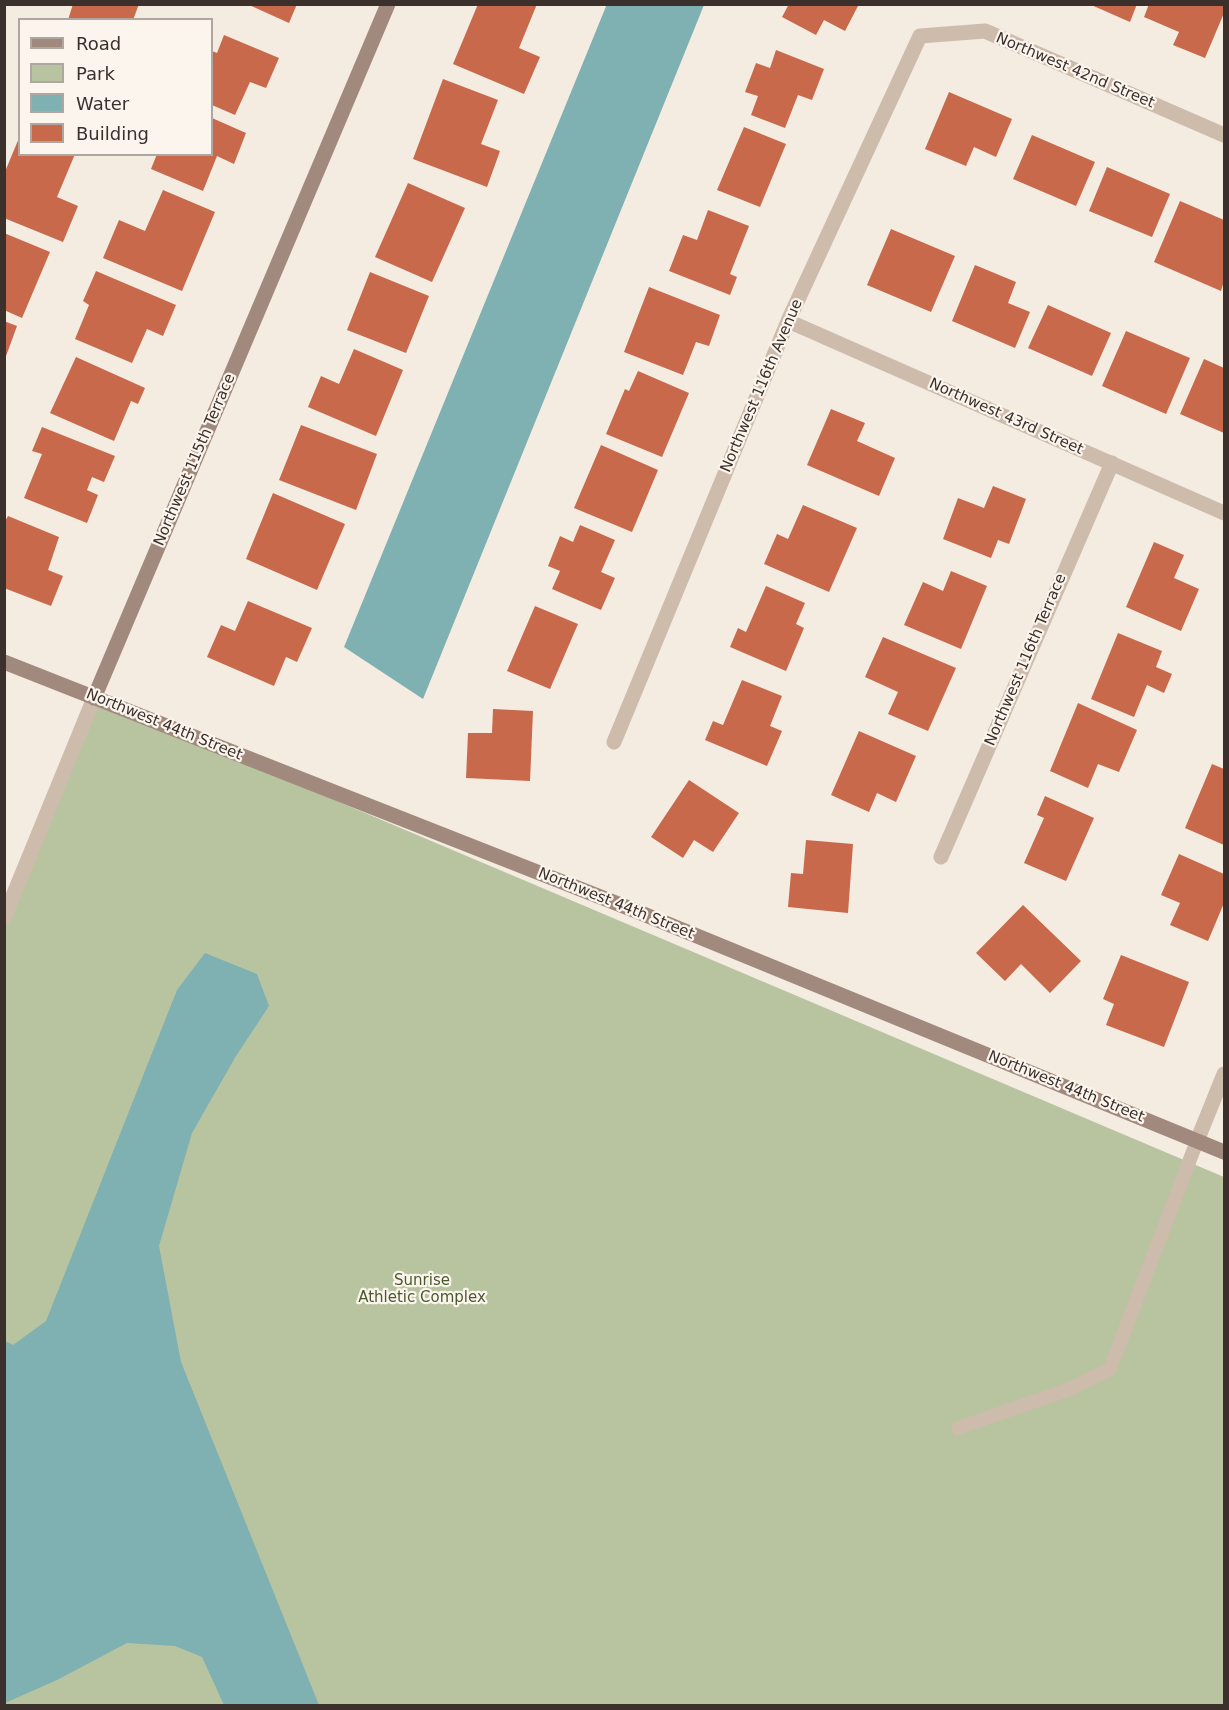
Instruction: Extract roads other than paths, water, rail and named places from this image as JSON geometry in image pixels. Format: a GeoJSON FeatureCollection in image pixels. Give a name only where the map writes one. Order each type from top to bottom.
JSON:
{"type":"FeatureCollection","features":[{"type":"Feature","properties":{"kind":"street","name":"Northwest 115th Terrace"},"geometry":{"type":"LineString","coordinates":[[4,918],[94,698],[388,4]]}},
{"type":"Feature","properties":{"kind":"street","name":"Northwest 42nd Street"},"geometry":{"type":"LineString","coordinates":[[920,36],[985,32],[1224,135]]}},
{"type":"Feature","properties":{"kind":"street","name":"Northwest 116th Avenue"},"geometry":{"type":"LineString","coordinates":[[614,742],[788,321],[920,36]]}},
{"type":"Feature","properties":{"kind":"street","name":"Northwest 43rd Street"},"geometry":{"type":"LineString","coordinates":[[788,321],[1224,513]]}},
{"type":"Feature","properties":{"kind":"street","name":"Northwest 116th Terrace"},"geometry":{"type":"LineString","coordinates":[[941,857],[1112,463]]}},
{"type":"Feature","properties":{"kind":"street","name":"Northwest 44th Street"},"geometry":{"type":"LineString","coordinates":[[4,662],[636,911],[1224,1152]]}},
{"type":"Feature","properties":{"kind":"street"},"geometry":{"type":"LineString","coordinates":[[1197,1141],[1224,1074]]}},
{"type":"Feature","properties":{"kind":"lane"},"geometry":{"type":"LineString","coordinates":[[958,1428],[1070,1389],[1110,1369],[1197,1141]]}},
{"type":"Feature","properties":{"kind":"water"},"geometry":{"type":"Polygon","coordinates":[[[607,4],[704,5],[423,699],[344,647],[607,4]]]}},
{"type":"Feature","properties":{"kind":"water"},"geometry":{"type":"Polygon","coordinates":[[[205,953],[257,974],[269,1006],[236,1056],[192,1133],[159,1246],[181,1362],[319,1705],[224,1705],[202,1657],[175,1646],[127,1643],[57,1680],[5,1703],[5,1341],[13,1345],[46,1321],[177,990],[205,953]]]}},
{"type":"Feature","properties":{"kind":"park label","name":"Sunrise Athletic Complex"},"geometry":{"type":"Point","coordinates":[422,1290]}}]}
